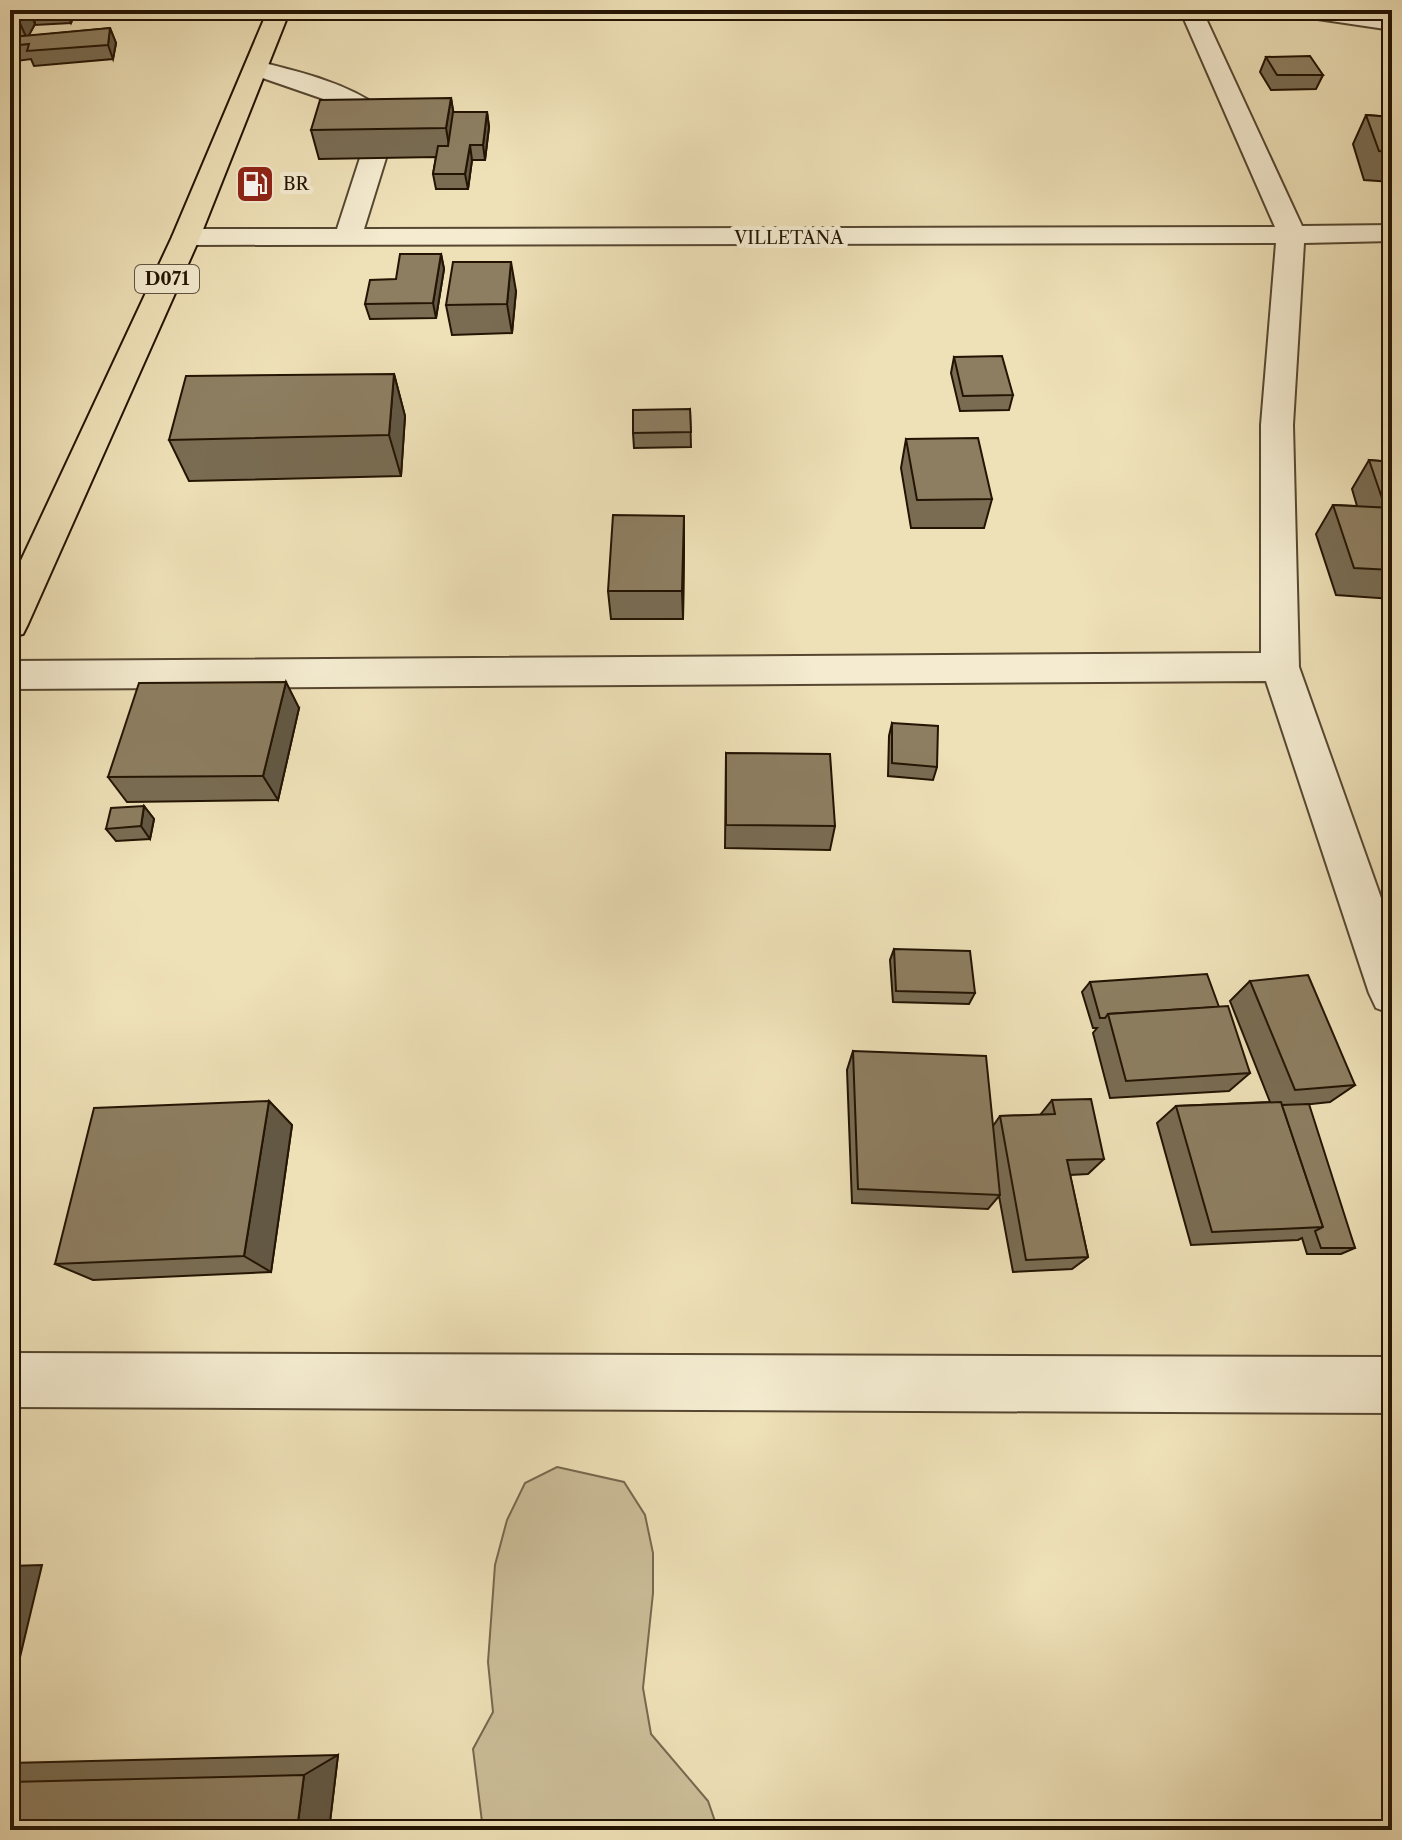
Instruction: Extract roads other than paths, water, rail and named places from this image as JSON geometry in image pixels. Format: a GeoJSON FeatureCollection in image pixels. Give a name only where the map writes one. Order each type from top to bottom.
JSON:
{"type":"FeatureCollection","features":[{"type":"Feature","properties":{"kind":"main road","name":"D071"},"geometry":{"type":"LineString","coordinates":[[28,543],[186,237],[279,10]]}},
{"type":"Feature","properties":{"kind":"main road"},"geometry":{"type":"LineString","coordinates":[[10,624],[28,543]]}},
{"type":"Feature","properties":{"kind":"street"},"geometry":{"type":"LineString","coordinates":[[1191,10],[1291,232],[1277,425],[1280,667],[1392,993]]}},
{"type":"Feature","properties":{"kind":"street"},"geometry":{"type":"LineString","coordinates":[[1304,10],[1392,23]]}},
{"type":"Feature","properties":{"kind":"street"},"geometry":{"type":"LineString","coordinates":[[256,68],[313,82],[372,113],[378,128]]}},
{"type":"Feature","properties":{"kind":"street"},"geometry":{"type":"LineString","coordinates":[[348,237],[373,158]]}},
{"type":"Feature","properties":{"kind":"street","name":"VILLETANA"},"geometry":{"type":"LineString","coordinates":[[186,237],[1122,238],[1291,232],[1392,233]]}},
{"type":"Feature","properties":{"kind":"street"},"geometry":{"type":"LineString","coordinates":[[10,675],[569,669],[1280,667]]}},
{"type":"Feature","properties":{"kind":"street"},"geometry":{"type":"LineString","coordinates":[[10,1380],[1392,1385]]}},
{"type":"Feature","properties":{"kind":"place","name":"BR"},"geometry":{"type":"Point","coordinates":[255,184]}}]}
